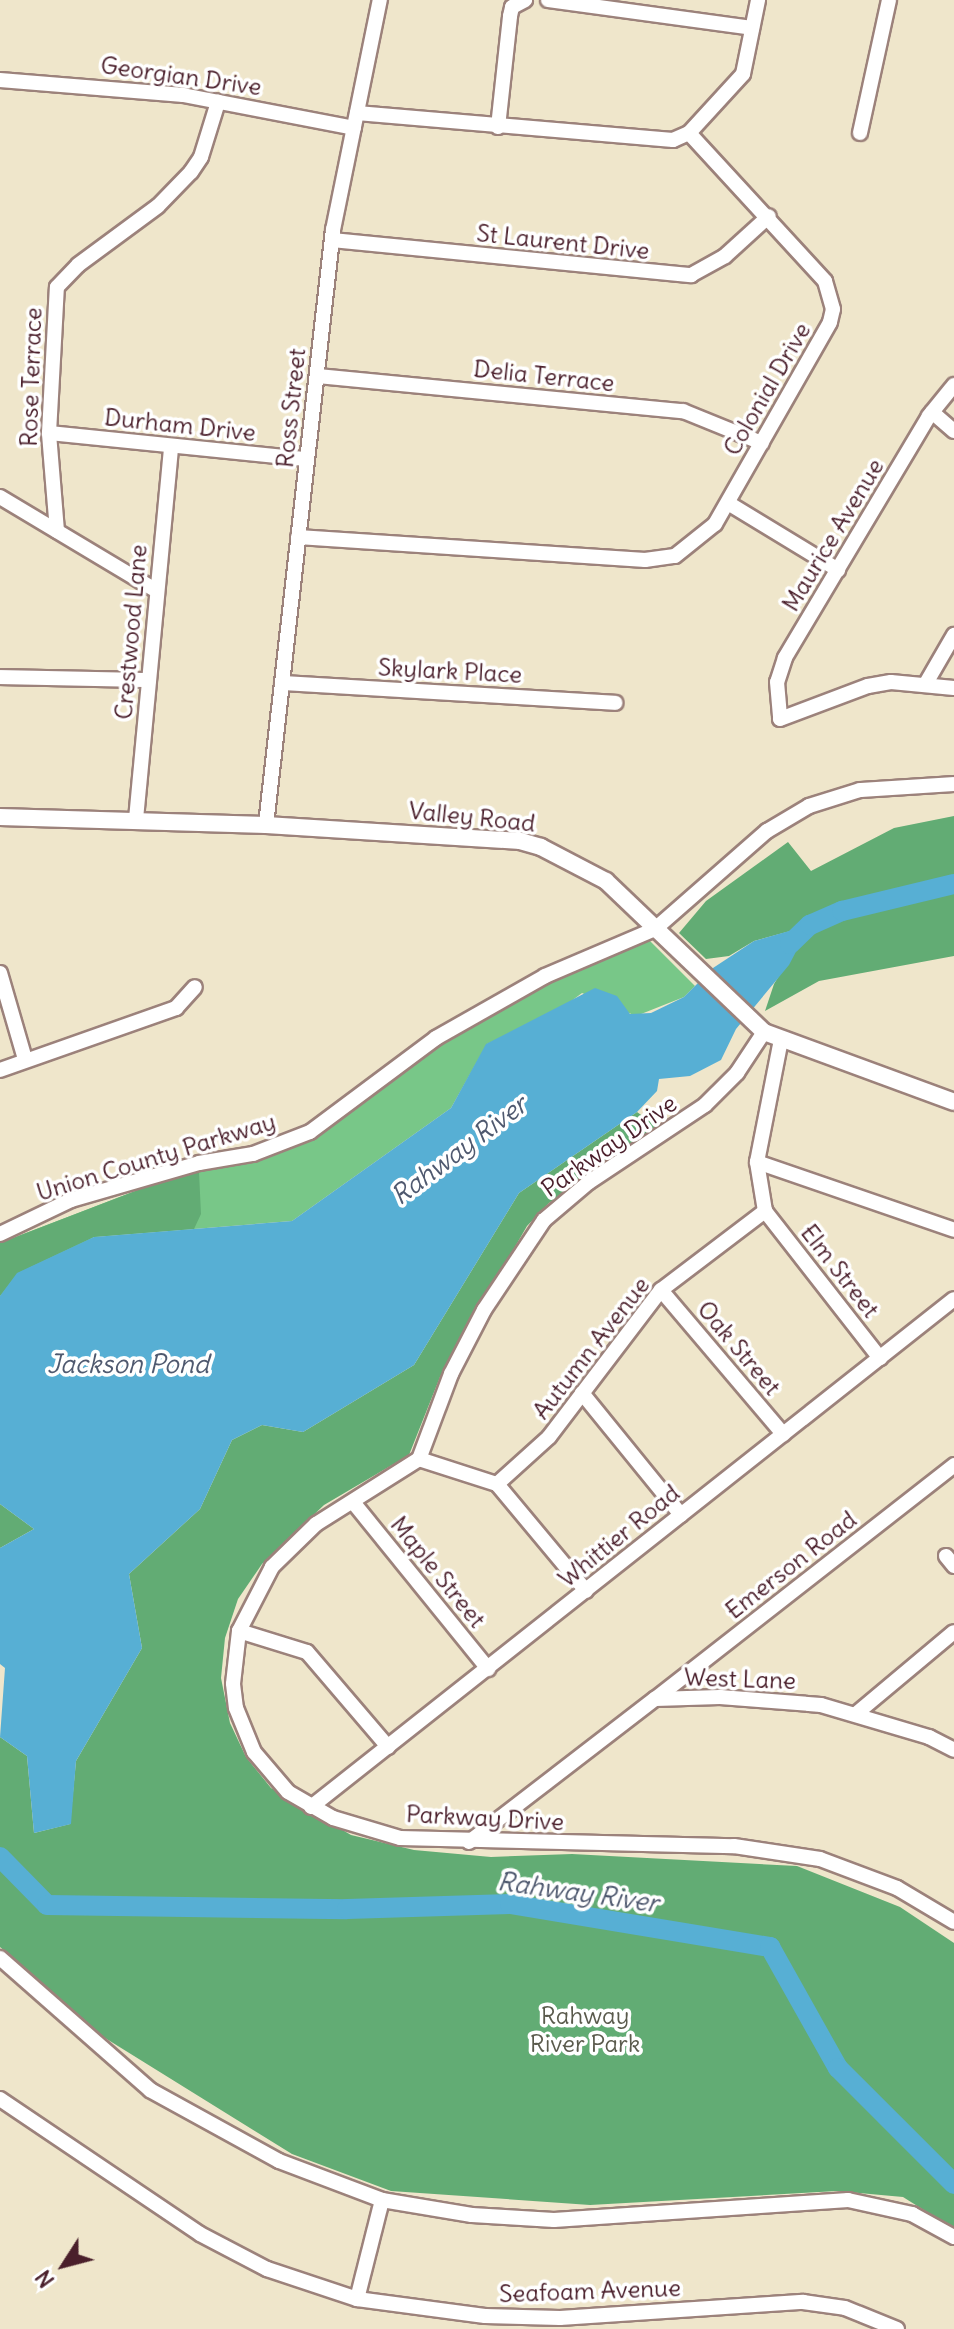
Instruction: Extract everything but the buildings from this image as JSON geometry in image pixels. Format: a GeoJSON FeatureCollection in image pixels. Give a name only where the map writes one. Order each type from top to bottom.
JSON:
{"type":"FeatureCollection","features":[{"type":"Feature","properties":{"kind":"street","name":"Ross Street"},"geometry":{"type":"LineString","coordinates":[[266,825],[332,240],[380,0]]}},
{"type":"Feature","properties":{"kind":"street"},"geometry":{"type":"LineString","coordinates":[[498,127],[510,16],[512,7],[525,0]]}},
{"type":"Feature","properties":{"kind":"street"},"geometry":{"type":"LineString","coordinates":[[548,0],[593,3],[752,28]]}},
{"type":"Feature","properties":{"kind":"street"},"geometry":{"type":"LineString","coordinates":[[356,121],[498,127],[656,141],[689,133],[743,74],[758,0]]}},
{"type":"Feature","properties":{"kind":"street"},"geometry":{"type":"LineString","coordinates":[[860,133],[889,0]]}},
{"type":"Feature","properties":{"kind":"street","name":"Georgian Drive"},"geometry":{"type":"LineString","coordinates":[[0,80],[112,86],[356,121]]}},
{"type":"Feature","properties":{"kind":"street","name":"Rose Terrace"},"geometry":{"type":"LineString","coordinates":[[57,531],[49,433],[57,287],[78,265],[158,206],[191,172],[201,157],[218,102]]}},
{"type":"Feature","properties":{"kind":"street","name":"Colonial Drive"},"geometry":{"type":"LineString","coordinates":[[298,537],[661,559],[697,541],[728,503],[833,309],[825,281],[769,216],[689,133]]}},
{"type":"Feature","properties":{"kind":"street","name":"St Laurent Drive"},"geometry":{"type":"LineString","coordinates":[[332,240],[691,275],[725,256],[769,216]]}},
{"type":"Feature","properties":{"kind":"street","name":"Delia Terrace"},"geometry":{"type":"LineString","coordinates":[[317,376],[683,411],[762,443]]}},
{"type":"Feature","properties":{"kind":"street","name":"Maurice Avenue"},"geometry":{"type":"LineString","coordinates":[[925,685],[868,686],[780,719],[777,682],[782,665],[932,412],[954,385]]}},
{"type":"Feature","properties":{"kind":"street"},"geometry":{"type":"LineString","coordinates":[[932,412],[954,431]]}},
{"type":"Feature","properties":{"kind":"street","name":"Durham Drive"},"geometry":{"type":"LineString","coordinates":[[49,433],[171,448],[307,459]]}},
{"type":"Feature","properties":{"kind":"street","name":"Crestwood Lane"},"geometry":{"type":"LineString","coordinates":[[136,819],[171,448]]}},
{"type":"Feature","properties":{"kind":"street"},"geometry":{"type":"LineString","coordinates":[[0,497],[157,591]]}},
{"type":"Feature","properties":{"kind":"street"},"geometry":{"type":"LineString","coordinates":[[728,503],[838,570]]}},
{"type":"Feature","properties":{"kind":"street"},"geometry":{"type":"LineString","coordinates":[[954,635],[925,685],[954,688]]}},
{"type":"Feature","properties":{"kind":"street"},"geometry":{"type":"LineString","coordinates":[[0,677],[149,680]]}},
{"type":"Feature","properties":{"kind":"street","name":"Skylark Place"},"geometry":{"type":"LineString","coordinates":[[282,683],[615,703]]}},
{"type":"Feature","properties":{"kind":"street"},"geometry":{"type":"LineString","coordinates":[[655,929],[767,831],[809,806],[860,790],[954,784]]}},
{"type":"Feature","properties":{"kind":"street","name":"Valley Road"},"geometry":{"type":"LineString","coordinates":[[0,817],[136,819],[520,841],[587,868],[759,1028],[781,1040],[954,1102]]}},
{"type":"Feature","properties":{"kind":"street","name":"Union County Parkway"},"geometry":{"type":"LineString","coordinates":[[0,1234],[71,1200],[199,1163],[253,1154],[310,1132],[436,1038],[545,976],[655,929]]}},
{"type":"Feature","properties":{"kind":"street"},"geometry":{"type":"LineString","coordinates":[[0,973],[25,1059]]}},
{"type":"Feature","properties":{"kind":"street"},"geometry":{"type":"LineString","coordinates":[[0,1070],[176,1008],[195,987]]}},
{"type":"Feature","properties":{"kind":"street","name":"Parkway Drive"},"geometry":{"type":"LineString","coordinates":[[759,1028],[737,1073],[705,1105],[589,1182],[544,1220],[484,1310],[451,1374],[419,1459],[331,1513],[286,1552],[262,1582],[239,1631],[233,1684],[242,1730],[267,1771],[311,1807],[400,1838],[734,1846],[820,1859],[897,1888],[954,1922]]}},
{"type":"Feature","properties":{"kind":"street"},"geometry":{"type":"LineString","coordinates":[[765,1211],[757,1162],[781,1040]]}},
{"type":"Feature","properties":{"kind":"street"},"geometry":{"type":"LineString","coordinates":[[757,1162],[954,1230]]}},
{"type":"Feature","properties":{"kind":"street","name":"Autumn Avenue"},"geometry":{"type":"LineString","coordinates":[[497,1484],[540,1447],[661,1290],[765,1211]]}},
{"type":"Feature","properties":{"kind":"street","name":"Elm Street"},"geometry":{"type":"LineString","coordinates":[[765,1211],[880,1358]]}},
{"type":"Feature","properties":{"kind":"street","name":"Oak Street"},"geometry":{"type":"LineString","coordinates":[[661,1290],[783,1434]]}},
{"type":"Feature","properties":{"kind":"street","name":"Whittier Road"},"geometry":{"type":"LineString","coordinates":[[311,1807],[954,1299]]}},
{"type":"Feature","properties":{"kind":"street"},"geometry":{"type":"LineString","coordinates":[[582,1393],[681,1515]]}},
{"type":"Feature","properties":{"kind":"street"},"geometry":{"type":"LineString","coordinates":[[419,1459],[497,1484],[586,1591]]}},
{"type":"Feature","properties":{"kind":"street","name":"Emerson Road"},"geometry":{"type":"LineString","coordinates":[[655,1699],[954,1465]]}},
{"type":"Feature","properties":{"kind":"street","name":"Maple Street"},"geometry":{"type":"LineString","coordinates":[[353,1502],[488,1669]]}},
{"type":"Feature","properties":{"kind":"street"},"geometry":{"type":"LineString","coordinates":[[239,1631],[307,1652],[388,1747]]}},
{"type":"Feature","properties":{"kind":"street"},"geometry":{"type":"LineString","coordinates":[[857,1713],[954,1632]]}},
{"type":"Feature","properties":{"kind":"street","name":"West Lane"},"geometry":{"type":"LineString","coordinates":[[469,1842],[655,1699],[759,1699],[857,1713],[954,1750]]}},
{"type":"Feature","properties":{"kind":"street"},"geometry":{"type":"LineString","coordinates":[[0,1958],[150,2090],[279,2161],[382,2200],[472,2215],[554,2220],[848,2200],[912,2214],[954,2237]]}},
{"type":"Feature","properties":{"kind":"street","name":"Seafoam Avenue"},"geometry":{"type":"LineString","coordinates":[[0,2099],[200,2234],[267,2269],[357,2299],[485,2316],[560,2318],[803,2302],[845,2308],[897,2329]]}},
{"type":"Feature","properties":{"kind":"street"},"geometry":{"type":"LineString","coordinates":[[357,2299],[382,2200]]}},
{"type":"Feature","properties":{"kind":"green space"},"geometry":{"type":"Polygon","coordinates":[[[954,816],[954,956],[819,981],[765,1011],[774,984],[809,926],[754,941],[729,956],[706,959],[679,933],[706,901],[788,842],[811,871],[894,828],[954,816]]]}},
{"type":"Feature","properties":{"kind":"green space"},"geometry":{"type":"Polygon","coordinates":[[[645,936],[695,986],[684,997],[636,1016],[582,993],[554,1014],[487,1044],[451,1108],[292,1221],[94,1237],[0,1296],[0,1243],[190,1170],[266,1156],[324,1132],[487,1009],[645,936]]]}},
{"type":"Feature","properties":{"kind":"green space","name":"Rahway River Park"},"geometry":{"type":"Polygon","coordinates":[[[637,1112],[658,1127],[549,1203],[527,1226],[440,1377],[409,1455],[324,1505],[262,1564],[238,1599],[225,1638],[221,1678],[230,1723],[246,1757],[271,1788],[351,1835],[414,1850],[491,1857],[572,1854],[797,1866],[900,1907],[954,1943],[954,2229],[903,2197],[837,2191],[590,2205],[391,2191],[292,2154],[97,2033],[0,1947],[0,1737],[27,1756],[34,1833],[70,1824],[76,1761],[142,1648],[129,1574],[200,1509],[232,1440],[262,1425],[303,1432],[414,1365],[519,1193],[637,1112]]]}},
{"type":"Feature","properties":{"kind":"green space"},"geometry":{"type":"Polygon","coordinates":[[[190,1170],[199,1172],[201,1214],[194,1229],[94,1237],[18,1273],[0,1296],[0,1243],[190,1170]]]}},
{"type":"Feature","properties":{"kind":"green space"},"geometry":{"type":"Polygon","coordinates":[[[0,1504],[34,1529],[0,1548],[0,1504]]]}},
{"type":"Feature","properties":{"kind":"water","name":"Jackson Pond"},"geometry":{"type":"Polygon","coordinates":[[[810,925],[789,965],[736,1029],[721,1060],[690,1076],[659,1079],[657,1091],[637,1112],[519,1193],[414,1365],[303,1432],[262,1425],[232,1440],[200,1509],[129,1574],[142,1648],[76,1761],[71,1824],[34,1833],[27,1756],[0,1737],[5,1668],[0,1664],[0,1548],[34,1529],[0,1504],[0,1296],[17,1273],[94,1237],[292,1221],[451,1108],[486,1044],[595,988],[617,996],[630,1014],[651,1013],[684,997],[713,968],[754,941],[810,925]]]}},
{"type":"Feature","properties":{"kind":"waterway","name":"Rahway River"},"geometry":{"type":"LineString","coordinates":[[790,944],[810,925],[842,911],[954,884]]}},
{"type":"Feature","properties":{"kind":"waterway","name":"Rahway River"},"geometry":{"type":"LineString","coordinates":[[0,1857],[47,1905],[347,1909],[510,1904],[770,1947],[838,2068],[954,2184]]}}]}
